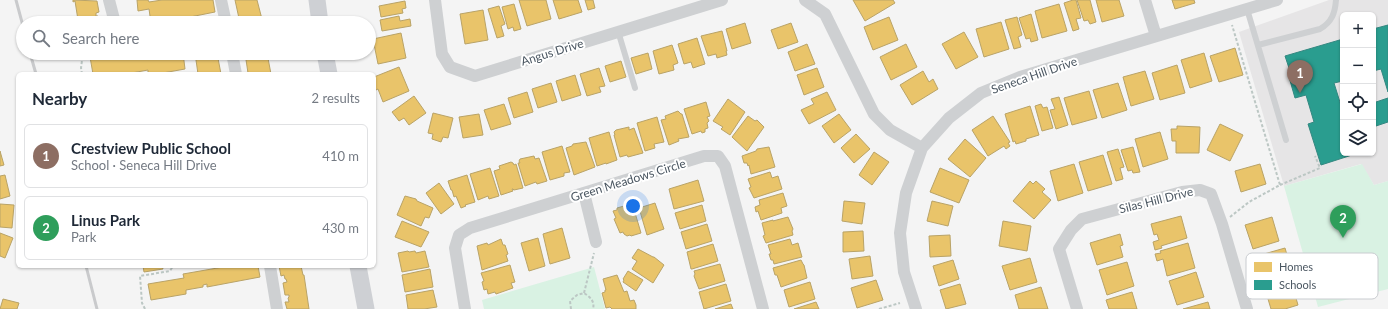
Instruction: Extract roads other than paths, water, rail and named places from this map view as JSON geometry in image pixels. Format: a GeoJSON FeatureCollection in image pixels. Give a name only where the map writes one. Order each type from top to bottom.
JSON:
{"type":"FeatureCollection","features":[{"type":"Feature","properties":{"kind":"main road"},"geometry":{"type":"LineString","coordinates":[[317,0],[319,16]]}},
{"type":"Feature","properties":{"kind":"main road"},"geometry":{"type":"LineString","coordinates":[[326,60],[328,72]]}},
{"type":"Feature","properties":{"kind":"main road"},"geometry":{"type":"LineString","coordinates":[[358,268],[366,309]]}},
{"type":"Feature","properties":{"kind":"street"},"geometry":{"type":"LineString","coordinates":[[109,0],[113,16]]}},
{"type":"Feature","properties":{"kind":"street"},"geometry":{"type":"LineString","coordinates":[[221,0],[225,16]]}},
{"type":"Feature","properties":{"kind":"street","name":"Angus Drive"},"geometry":{"type":"LineString","coordinates":[[435,0],[442,54],[450,67],[475,76],[722,0]]}},
{"type":"Feature","properties":{"kind":"street"},"geometry":{"type":"LineString","coordinates":[[805,0],[825,14],[874,114],[890,130],[922,148]]}},
{"type":"Feature","properties":{"kind":"street"},"geometry":{"type":"LineString","coordinates":[[1145,0],[1156,36]]}},
{"type":"Feature","properties":{"kind":"street","name":"Seneca Hill Drive"},"geometry":{"type":"LineString","coordinates":[[916,309],[904,272],[900,233],[906,193],[922,148],[949,118],[981,93],[1020,77],[1277,0]]}},
{"type":"Feature","properties":{"kind":"street"},"geometry":{"type":"LineString","coordinates":[[233,60],[236,72]]}},
{"type":"Feature","properties":{"kind":"street","name":"Green Meadows Circle"},"geometry":{"type":"LineString","coordinates":[[465,309],[455,248],[459,235],[470,228],[704,156],[718,156],[725,166],[764,309]]}},
{"type":"Feature","properties":{"kind":"street","name":"Silas Hill Drive"},"geometry":{"type":"LineString","coordinates":[[1077,309],[1060,248],[1071,230],[1082,219],[1182,192],[1200,190],[1211,194],[1222,224],[1247,309]]}},
{"type":"Feature","properties":{"kind":"street"},"geometry":{"type":"LineString","coordinates":[[584,193],[596,242]]}},
{"type":"Feature","properties":{"kind":"street"},"geometry":{"type":"LineString","coordinates":[[270,268],[277,309]]}},
{"type":"Feature","properties":{"kind":"lane"},"geometry":{"type":"LineString","coordinates":[[1258,45],[1320,29],[1328,24],[1332,18],[1336,0]]}},
{"type":"Feature","properties":{"kind":"lane"},"geometry":{"type":"LineString","coordinates":[[1247,9],[1286,140]]}},
{"type":"Feature","properties":{"kind":"lane"},"geometry":{"type":"LineString","coordinates":[[618,31],[635,88]]}},
{"type":"Feature","properties":{"kind":"railway"},"geometry":{"type":"LineString","coordinates":[[16,0],[20,16]]}},
{"type":"Feature","properties":{"kind":"railway"},"geometry":{"type":"LineString","coordinates":[[32,60],[35,72]]}},
{"type":"Feature","properties":{"kind":"railway"},"geometry":{"type":"LineString","coordinates":[[87,268],[97,309]]}},
{"type":"Feature","properties":{"kind":"place","name":"Crestview Public School"},"geometry":{"type":"Point","coordinates":[1300,93]}},
{"type":"Feature","properties":{"kind":"place","name":"Linus Park"},"geometry":{"type":"Point","coordinates":[1343,238]}}]}
